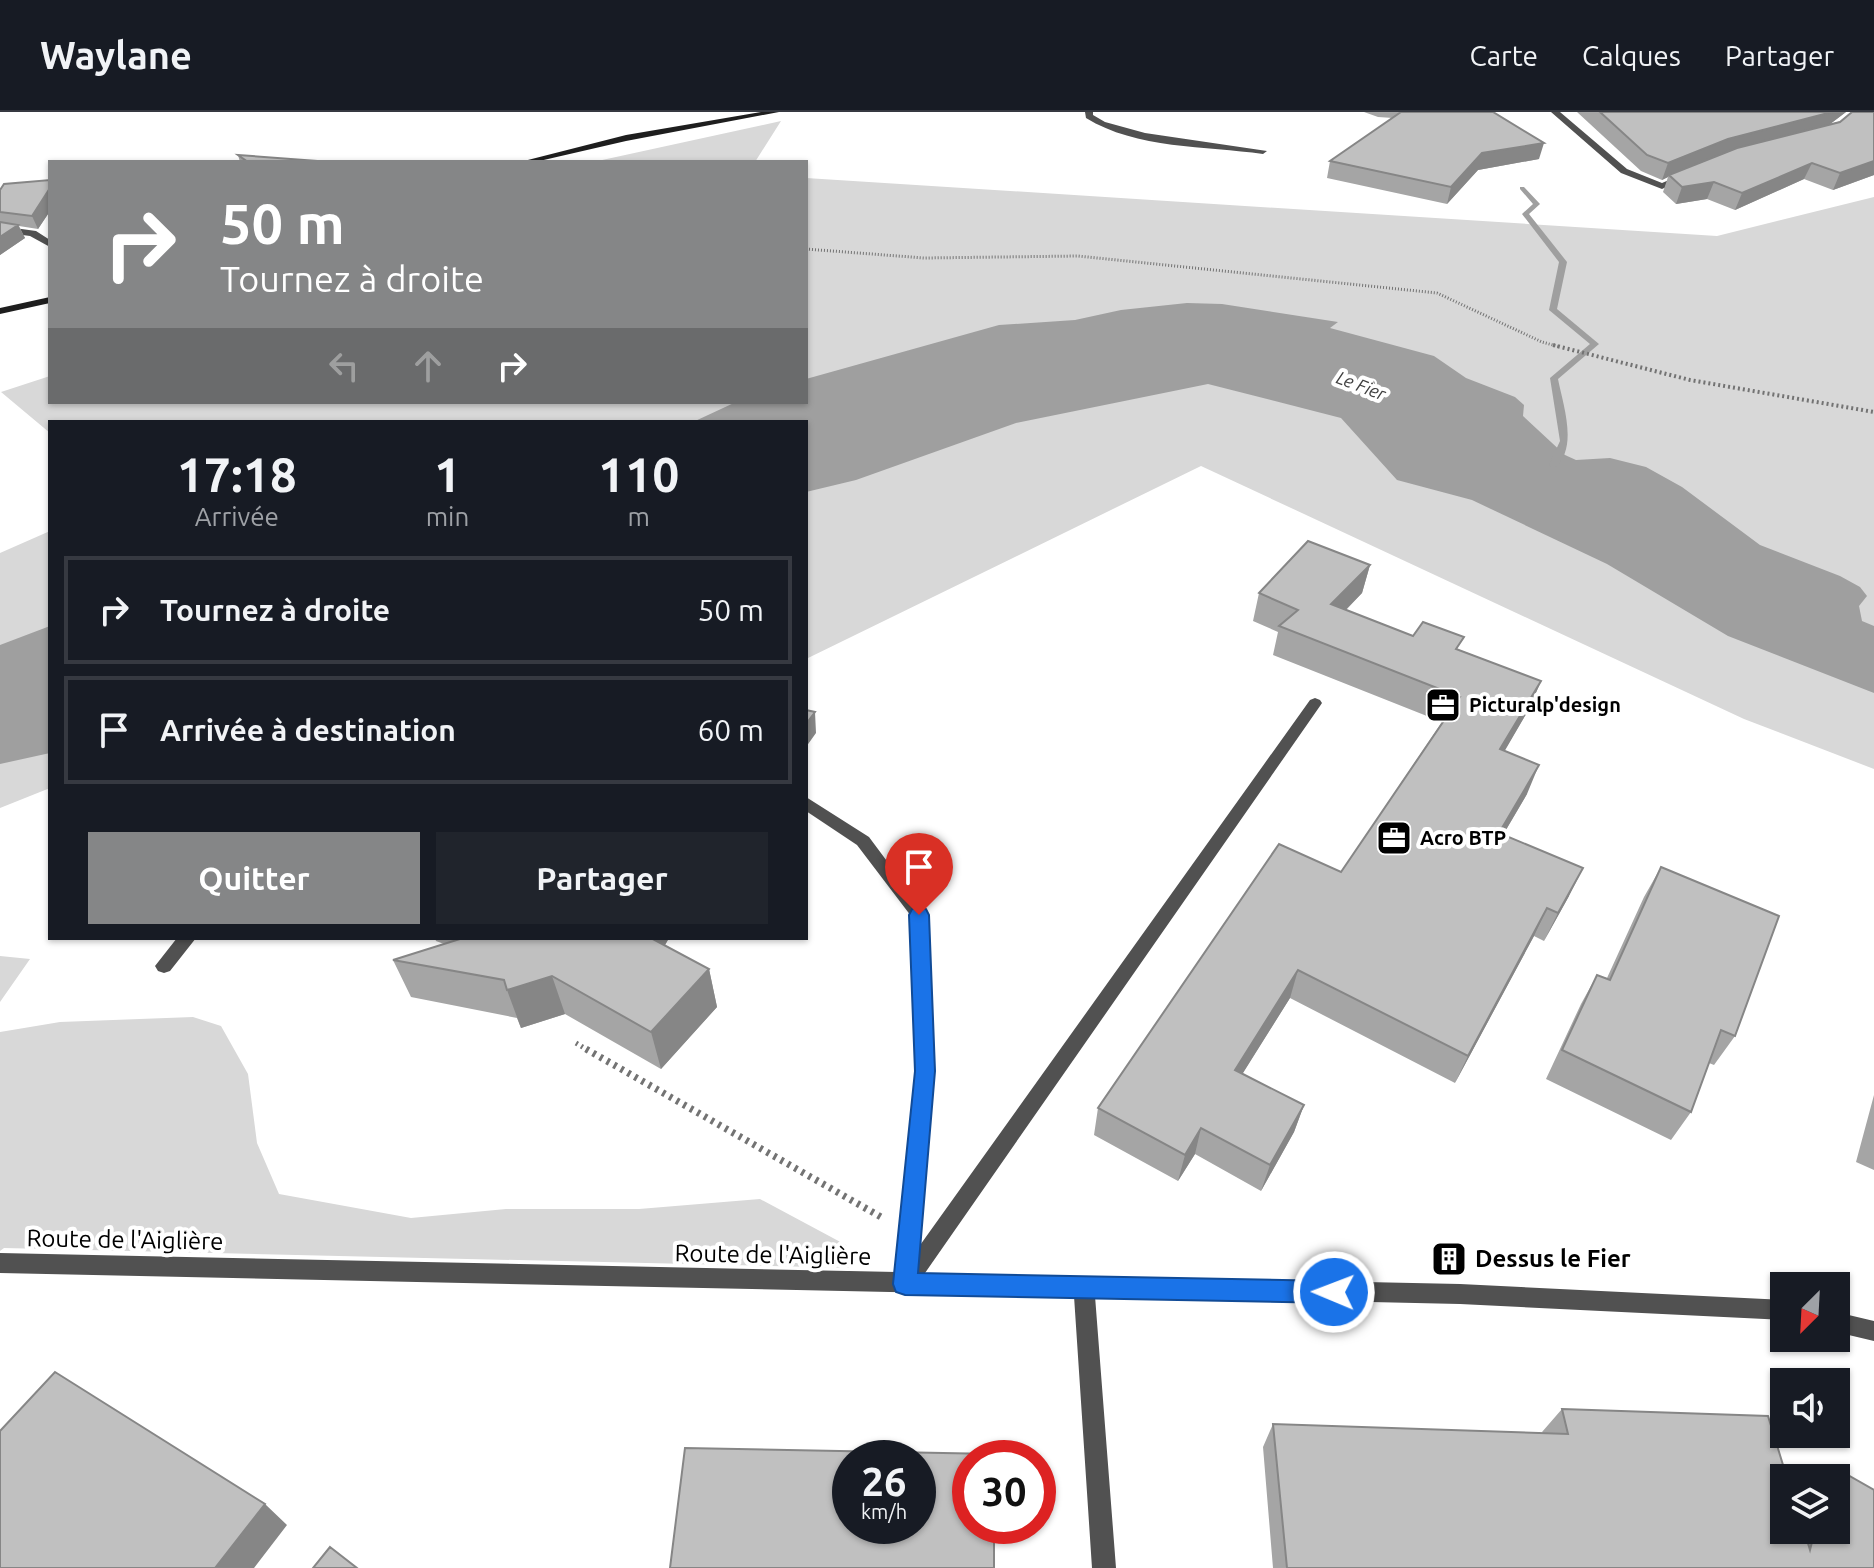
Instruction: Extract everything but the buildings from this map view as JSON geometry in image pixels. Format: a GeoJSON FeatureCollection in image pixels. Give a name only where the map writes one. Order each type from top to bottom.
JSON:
{"type":"FeatureCollection","features":[{"type":"Feature","properties":{"kind":"street"},"geometry":{"type":"LineString","coordinates":[[532,160],[626,138],[775,112]]}},
{"type":"Feature","properties":{"kind":"street"},"geometry":{"type":"LineString","coordinates":[[1089,112],[1097,123],[1120,130],[1263,151]]}},
{"type":"Feature","properties":{"kind":"street"},"geometry":{"type":"LineString","coordinates":[[1555,112],[1624,171],[1662,186],[1687,176]]}},
{"type":"Feature","properties":{"kind":"street"},"geometry":{"type":"LineString","coordinates":[[0,229],[33,233],[48,243]]}},
{"type":"Feature","properties":{"kind":"street"},"geometry":{"type":"LineString","coordinates":[[0,311],[48,300]]}},
{"type":"Feature","properties":{"kind":"street"},"geometry":{"type":"LineString","coordinates":[[905,1284],[1315,703]]}},
{"type":"Feature","properties":{"kind":"street"},"geometry":{"type":"LineString","coordinates":[[808,804],[863,841],[919,915],[925,1071],[905,1284]]}},
{"type":"Feature","properties":{"kind":"street"},"geometry":{"type":"LineString","coordinates":[[164,966],[185,940]]}},
{"type":"Feature","properties":{"kind":"street","name":"Route de l'Aiglière"},"geometry":{"type":"LineString","coordinates":[[0,1263],[1460,1294],[1770,1309]]}},
{"type":"Feature","properties":{"kind":"street"},"geometry":{"type":"LineString","coordinates":[[1084,1288],[1104,1568]]}},
{"type":"Feature","properties":{"kind":"street"},"geometry":{"type":"LineString","coordinates":[[1850,1325],[1874,1331]]}},
{"type":"Feature","properties":{"kind":"path"},"geometry":{"type":"LineString","coordinates":[[808,249],[924,258],[1078,256],[1437,293],[1542,342],[1583,354],[1690,380],[1874,412]]}},
{"type":"Feature","properties":{"kind":"path"},"geometry":{"type":"LineString","coordinates":[[576,1043],[910,1233]]}},
{"type":"Feature","properties":{"kind":"shaded area"},"geometry":{"type":"Polygon","coordinates":[[[781,121],[756,160],[602,160],[781,121]]]}},
{"type":"Feature","properties":{"kind":"shaded area"},"geometry":{"type":"Polygon","coordinates":[[[808,178],[1717,236],[1874,197],[1874,769],[1744,719],[1201,466],[808,658],[808,420],[48,420],[48,431],[1,392],[48,377],[48,404],[808,404],[808,178]]]}},
{"type":"Feature","properties":{"kind":"shaded area"},"geometry":{"type":"Polygon","coordinates":[[[48,532],[48,789],[0,808],[0,553],[48,532]]]}},
{"type":"Feature","properties":{"kind":"shaded area"},"geometry":{"type":"Polygon","coordinates":[[[0,956],[30,959],[0,1002],[0,956]]]}},
{"type":"Feature","properties":{"kind":"shaded area"},"geometry":{"type":"Polygon","coordinates":[[[193,1017],[221,1026],[248,1074],[257,1143],[279,1194],[411,1218],[506,1209],[639,1209],[760,1199],[846,1245],[855,1268],[4,1248],[0,1251],[0,1032],[60,1022],[193,1017]]]}},
{"type":"Feature","properties":{"kind":"water","name":"Le Fier"},"geometry":{"type":"Polygon","coordinates":[[[1187,303],[1222,304],[1338,322],[1330,328],[1434,356],[1466,378],[1515,397],[1524,405],[1523,416],[1565,455],[1576,460],[1610,458],[1646,467],[1682,487],[1760,545],[1860,587],[1867,596],[1859,606],[1862,621],[1874,626],[1874,693],[1728,636],[1607,564],[1472,500],[1397,480],[1341,418],[1208,384],[1016,423],[856,480],[808,492],[808,420],[697,420],[732,404],[808,404],[808,378],[999,325],[1075,320],[1121,310],[1187,303]]]}},
{"type":"Feature","properties":{"kind":"water"},"geometry":{"type":"Polygon","coordinates":[[[48,627],[48,753],[0,764],[0,645],[48,627]]]}},
{"type":"Feature","properties":{"kind":"waterway"},"geometry":{"type":"LineString","coordinates":[[1522,188],[1537,204],[1525,214],[1563,262],[1553,310],[1595,344],[1554,378],[1564,441],[1554,465]]}},
{"type":"Feature","properties":{"kind":"place","name":"Picturalp'design"},"geometry":{"type":"Point","coordinates":[1443,705]}},
{"type":"Feature","properties":{"kind":"place","name":"Acro BTP"},"geometry":{"type":"Point","coordinates":[1394,838]}},
{"type":"Feature","properties":{"kind":"place","name":"Dessus le Fier"},"geometry":{"type":"Point","coordinates":[1449,1259]}},
{"type":"Feature","properties":{"kind":"route"},"geometry":{"type":"LineString","coordinates":[[919,915],[925,1071],[905,1284],[1334,1292]]}}]}
